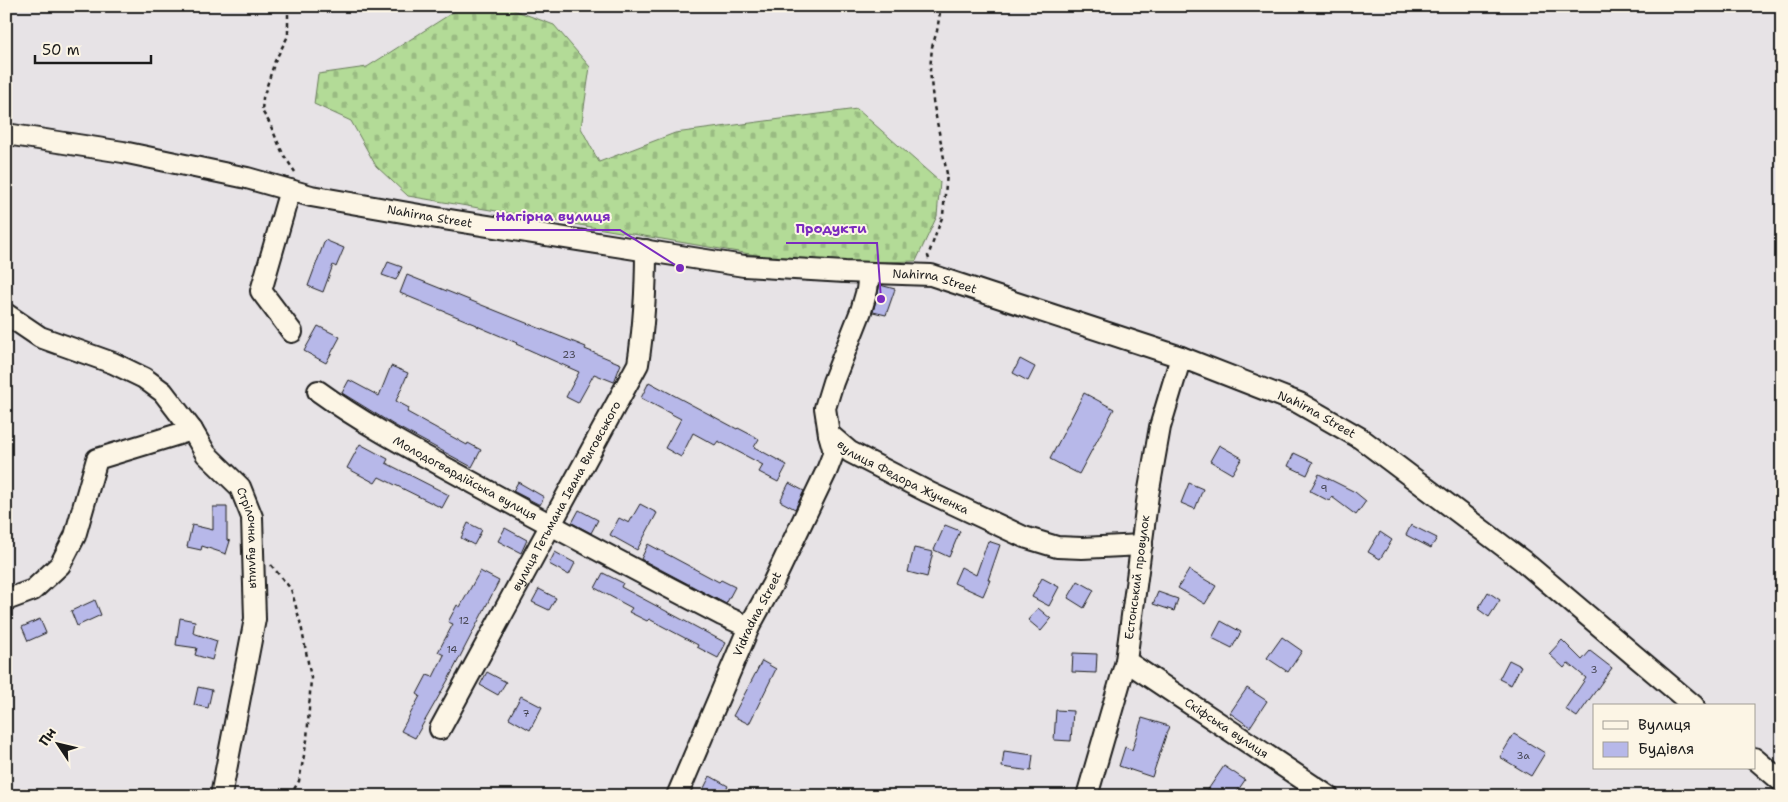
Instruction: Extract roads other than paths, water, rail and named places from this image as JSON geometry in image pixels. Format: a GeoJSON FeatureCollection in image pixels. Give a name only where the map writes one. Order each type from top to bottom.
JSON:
{"type":"FeatureCollection","features":[{"type":"Feature","properties":{"kind":"street","name":"Nahirna Street"},"geometry":{"type":"LineString","coordinates":[[6,134],[122,152],[247,178],[293,181],[311,196],[437,218],[744,266],[931,275],[1182,357],[1298,403],[1360,438],[1523,562],[1692,704]]}},
{"type":"Feature","properties":{"kind":"street"},"geometry":{"type":"LineString","coordinates":[[292,332],[261,291],[293,181]]}},
{"type":"Feature","properties":{"kind":"street","name":"вулиця Гетьмана Івана Виговського"},"geometry":{"type":"LineString","coordinates":[[440,729],[638,364],[646,282],[646,250]]}},
{"type":"Feature","properties":{"kind":"street","name":"вулиця Федора Жученка"},"geometry":{"type":"LineString","coordinates":[[869,273],[861,311],[833,382],[825,408],[829,434],[850,452],[928,492],[1024,537],[1057,547],[1082,548],[1142,545]]}},
{"type":"Feature","properties":{"kind":"street","name":"Стрілочна вулиця"},"geometry":{"type":"LineString","coordinates":[[6,314],[40,337],[113,363],[144,378],[164,392],[192,430],[206,454],[240,487],[252,516],[255,619],[221,796]]}},
{"type":"Feature","properties":{"kind":"street","name":"Естонський провулок"},"geometry":{"type":"LineString","coordinates":[[1088,796],[1126,661],[1160,427],[1182,357]]}},
{"type":"Feature","properties":{"kind":"street","name":"Молодогвардійська вулиця"},"geometry":{"type":"LineString","coordinates":[[318,391],[344,410],[551,525],[749,628]]}},
{"type":"Feature","properties":{"kind":"street"},"geometry":{"type":"LineString","coordinates":[[6,600],[33,590],[60,565],[75,536],[97,459],[192,430]]}},
{"type":"Feature","properties":{"kind":"street","name":"Vidradna Street"},"geometry":{"type":"LineString","coordinates":[[677,796],[749,628],[772,585],[827,470],[834,452],[829,434]]}},
{"type":"Feature","properties":{"kind":"street","name":"Скіфська вулиця"},"geometry":{"type":"LineString","coordinates":[[1126,661],[1328,796]]}},
{"type":"Feature","properties":{"kind":"street"},"geometry":{"type":"LineString","coordinates":[[1756,760],[1782,782]]}},
{"type":"Feature","properties":{"kind":"place","name":"Нагірна вулиця"},"geometry":{"type":"Point","coordinates":[680,268]}},
{"type":"Feature","properties":{"kind":"place","name":"Продукти"},"geometry":{"type":"Point","coordinates":[881,299]}}]}
